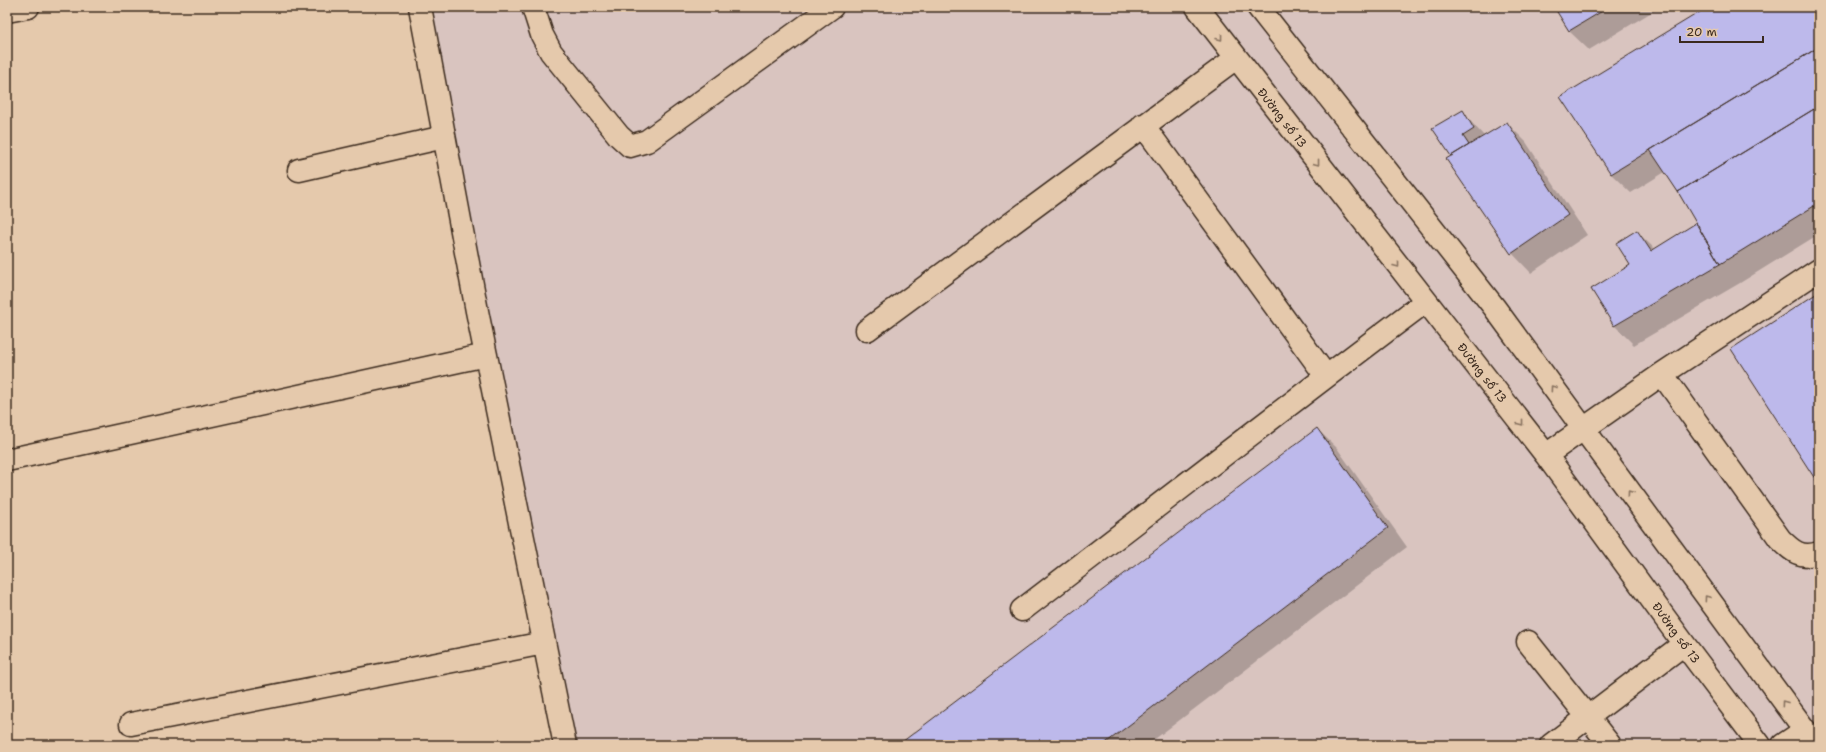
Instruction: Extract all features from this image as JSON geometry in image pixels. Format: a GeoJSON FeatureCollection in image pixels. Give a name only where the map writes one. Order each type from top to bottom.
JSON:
{"type":"FeatureCollection","features":[{"type":"Feature","properties":{"kind":"street"},"geometry":{"type":"LineString","coordinates":[[7,11],[28,7]]}},
{"type":"Feature","properties":{"kind":"street"},"geometry":{"type":"LineString","coordinates":[[420,7],[486,355],[565,745]]}},
{"type":"Feature","properties":{"kind":"street"},"geometry":{"type":"LineString","coordinates":[[534,7],[542,35],[550,52],[619,136],[630,146],[647,141],[832,7]]}},
{"type":"Feature","properties":{"kind":"street","name":"Đường số 13"},"geometry":{"type":"LineString","coordinates":[[1197,7],[1425,302],[1546,455],[1760,745]]}},
{"type":"Feature","properties":{"kind":"street"},"geometry":{"type":"LineString","coordinates":[[1258,7],[1494,307],[1810,738],[1784,745]]}},
{"type":"Feature","properties":{"kind":"street"},"geometry":{"type":"LineString","coordinates":[[867,330],[1143,125],[1236,58]]}},
{"type":"Feature","properties":{"kind":"street"},"geometry":{"type":"LineString","coordinates":[[1143,125],[1326,376]]}},
{"type":"Feature","properties":{"kind":"street"},"geometry":{"type":"LineString","coordinates":[[299,170],[444,138]]}},
{"type":"Feature","properties":{"kind":"street"},"geometry":{"type":"LineString","coordinates":[[1546,455],[1662,374],[1819,270]]}},
{"type":"Feature","properties":{"kind":"street"},"geometry":{"type":"LineString","coordinates":[[1022,610],[1275,417],[1326,376],[1425,302]]}},
{"type":"Feature","properties":{"kind":"street"},"geometry":{"type":"LineString","coordinates":[[7,460],[486,355]]}},
{"type":"Feature","properties":{"kind":"street"},"geometry":{"type":"LineString","coordinates":[[1662,374],[1780,539],[1793,552],[1811,556],[1819,554]]}},
{"type":"Feature","properties":{"kind":"street"},"geometry":{"type":"LineString","coordinates":[[1528,642],[1586,717],[1610,745]]}},
{"type":"Feature","properties":{"kind":"street"},"geometry":{"type":"LineString","coordinates":[[131,724],[544,643]]}},
{"type":"Feature","properties":{"kind":"street"},"geometry":{"type":"LineString","coordinates":[[1551,745],[1684,644]]}},
{"type":"Feature","properties":{"kind":"shaded area"},"geometry":{"type":"Polygon","coordinates":[[[430,7],[1819,7],[1819,745],[575,745],[486,308],[430,7]]]}},
{"type":"Feature","properties":{"kind":"building"},"geometry":{"type":"Polygon","coordinates":[[[1554,7],[1609,7],[1569,31],[1554,7]]]}},
{"type":"Feature","properties":{"kind":"building"},"geometry":{"type":"Polygon","coordinates":[[[1708,7],[1819,7],[1819,47],[1611,174],[1560,97],[1708,7]]]}},
{"type":"Feature","properties":{"kind":"building"},"geometry":{"type":"Polygon","coordinates":[[[1819,47],[1819,106],[1678,192],[1650,150],[1819,47]]]}},
{"type":"Feature","properties":{"kind":"building"},"geometry":{"type":"Polygon","coordinates":[[[1819,106],[1819,203],[1720,264],[1678,192],[1819,106]]]}},
{"type":"Feature","properties":{"kind":"building"},"geometry":{"type":"Polygon","coordinates":[[[1463,110],[1474,129],[1463,136],[1469,145],[1451,156],[1432,128],[1463,110]]]}},
{"type":"Feature","properties":{"kind":"building"},"geometry":{"type":"Polygon","coordinates":[[[1507,122],[1568,215],[1511,254],[1446,159],[1507,122]]]}},
{"type":"Feature","properties":{"kind":"building"},"geometry":{"type":"Polygon","coordinates":[[[1696,223],[1720,264],[1614,326],[1591,289],[1630,265],[1616,243],[1637,230],[1651,251],[1696,223]]]}},
{"type":"Feature","properties":{"kind":"building"},"geometry":{"type":"Polygon","coordinates":[[[1819,292],[1819,485],[1731,349],[1819,292]]]}},
{"type":"Feature","properties":{"kind":"building"},"geometry":{"type":"Polygon","coordinates":[[[1317,428],[1388,528],[1103,745],[898,745],[1317,428]]]}}]}
